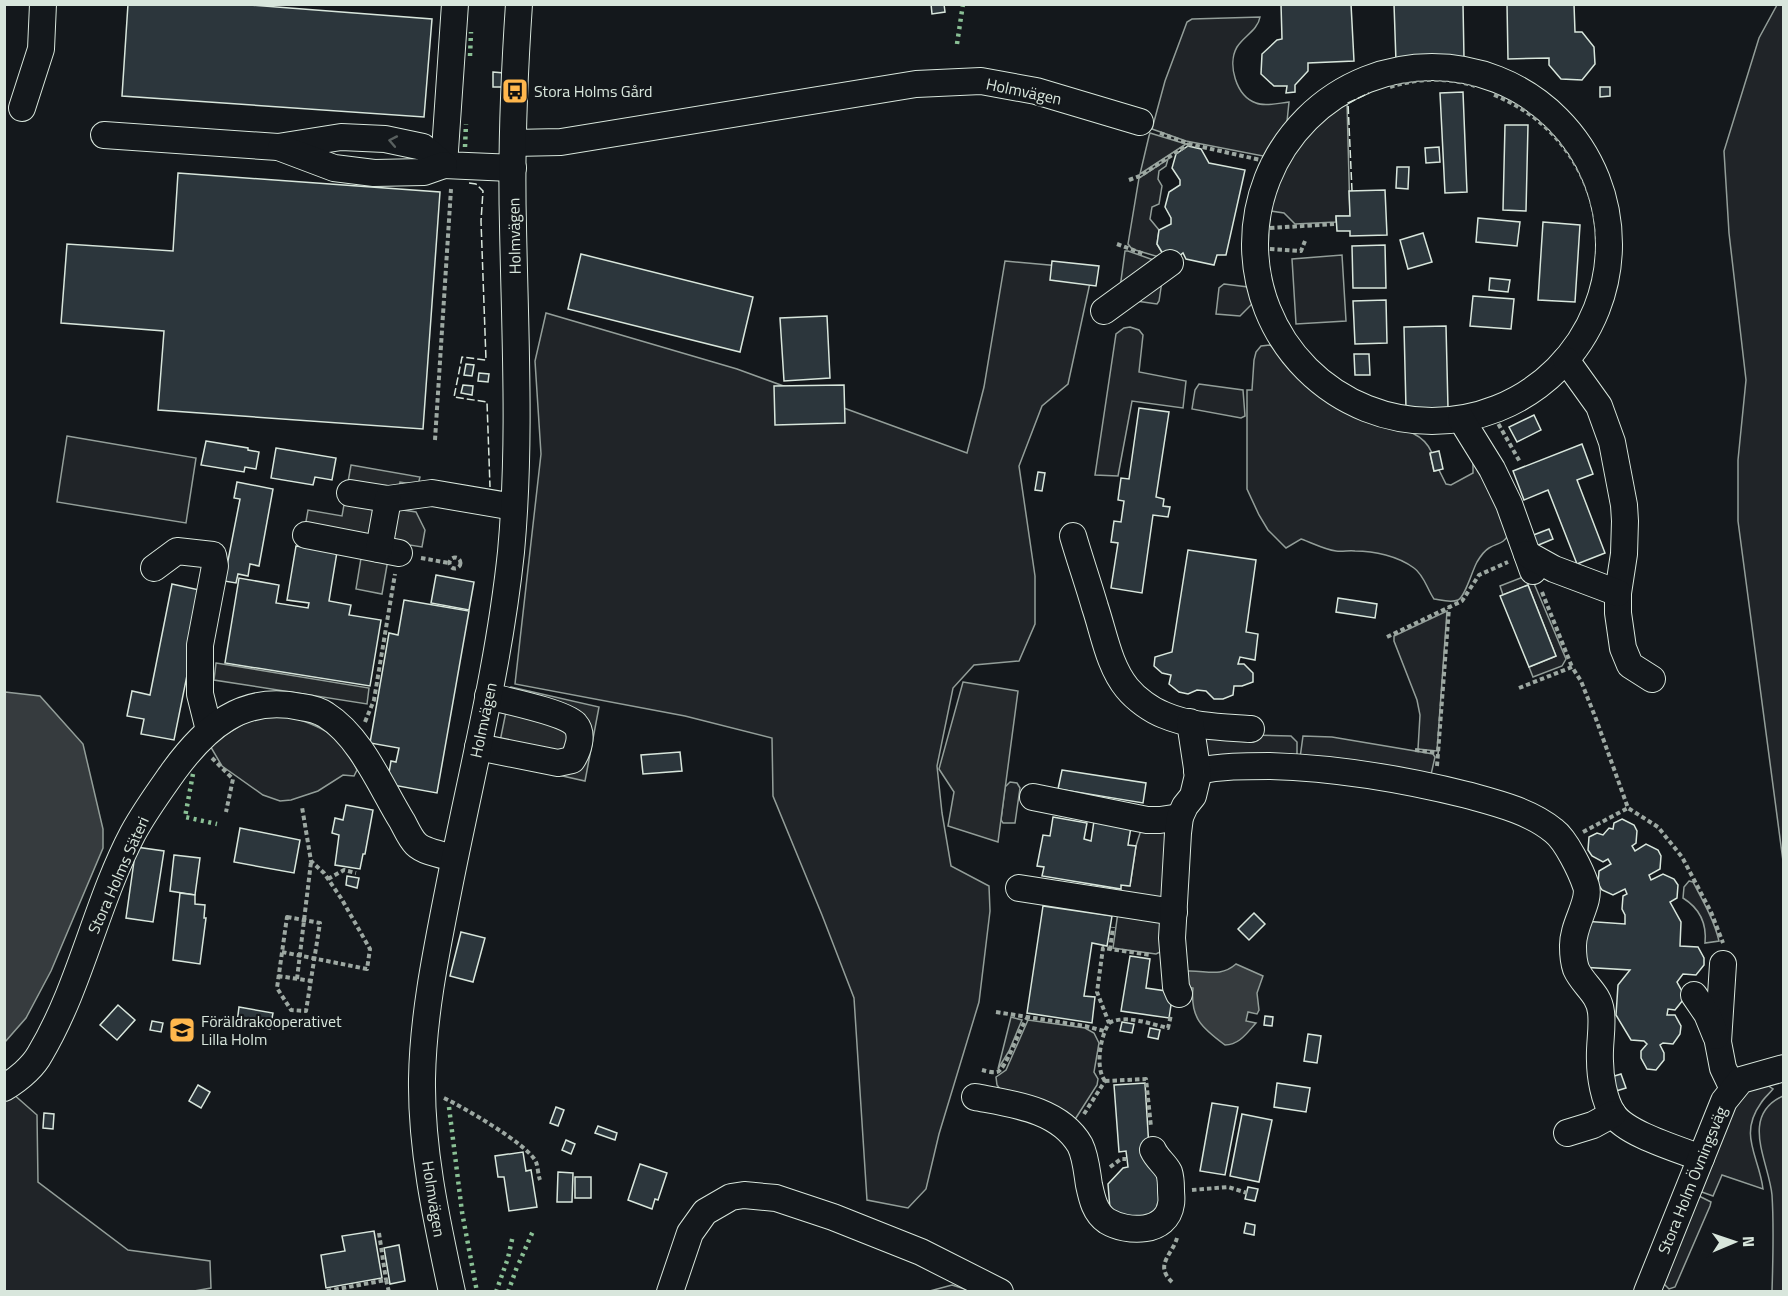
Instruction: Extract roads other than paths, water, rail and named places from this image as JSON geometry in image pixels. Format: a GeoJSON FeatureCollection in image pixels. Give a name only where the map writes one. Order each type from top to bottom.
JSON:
{"type":"FeatureCollection","features":[{"type":"Feature","properties":{"kind":"street"},"geometry":{"type":"LineString","coordinates":[[22,108],[41,49],[43,4]]}},
{"type":"Feature","properties":{"kind":"street"},"geometry":{"type":"LineString","coordinates":[[448,165],[455,4]]}},
{"type":"Feature","properties":{"kind":"street","name":"Holmvägen"},"geometry":{"type":"LineString","coordinates":[[452,1292],[440,1238],[428,1163],[423,1097],[424,1042],[434,962],[488,696],[507,585],[514,507],[518,390],[513,142],[519,4]]}},
{"type":"Feature","properties":{"kind":"street"},"geometry":{"type":"LineString","coordinates":[[1428,66],[1482,73],[1508,83],[1531,96],[1571,133],[1598,181],[1606,207],[1609,261],[1604,288],[1582,338],[1561,356],[1532,390],[1474,412],[1434,421],[1406,419],[1379,413],[1354,403],[1330,389],[1309,372],[1291,351],[1265,305],[1258,280],[1255,238],[1262,195],[1274,163],[1288,140],[1326,101],[1349,86],[1375,75],[1401,69],[1428,66]]}},
{"type":"Feature","properties":{"kind":"street","name":"Holmvägen"},"geometry":{"type":"LineString","coordinates":[[513,142],[561,142],[830,100],[916,84],[981,81],[1036,91],[1145,126]]}},
{"type":"Feature","properties":{"kind":"street"},"geometry":{"type":"LineString","coordinates":[[104,135],[278,147],[341,137],[385,139],[423,147],[448,165]]}},
{"type":"Feature","properties":{"kind":"street"},"geometry":{"type":"LineString","coordinates":[[278,147],[334,168],[374,172],[424,172],[448,165],[513,168]]}},
{"type":"Feature","properties":{"kind":"street"},"geometry":{"type":"LineString","coordinates":[[1104,311],[1170,263]]}},
{"type":"Feature","properties":{"kind":"street"},"geometry":{"type":"LineString","coordinates":[[1561,356],[1599,406],[1612,442],[1625,520],[1624,554],[1618,593],[1618,613],[1623,648],[1630,665],[1652,679]]}},
{"type":"Feature","properties":{"kind":"street"},"geometry":{"type":"LineString","coordinates":[[1474,412],[1492,469],[1505,495],[1530,563],[1554,569],[1618,593]]}},
{"type":"Feature","properties":{"kind":"street"},"geometry":{"type":"LineString","coordinates":[[350,493],[388,499],[432,493],[514,507]]}},
{"type":"Feature","properties":{"kind":"street"},"geometry":{"type":"LineString","coordinates":[[306,536],[389,551],[388,499]]}},
{"type":"Feature","properties":{"kind":"street"},"geometry":{"type":"LineString","coordinates":[[1073,536],[1116,671],[1128,690],[1143,703],[1163,715],[1209,726],[1251,729]]}},
{"type":"Feature","properties":{"kind":"street"},"geometry":{"type":"LineString","coordinates":[[154,568],[177,552],[213,555],[215,566],[200,645],[203,736]]}},
{"type":"Feature","properties":{"kind":"street"},"geometry":{"type":"LineString","coordinates":[[478,747],[558,763],[572,760],[580,735],[576,725],[565,717],[488,696]]}},
{"type":"Feature","properties":{"kind":"street","name":"Stora Holms Säteri"},"geometry":{"type":"LineString","coordinates":[[4,1088],[39,1056],[63,1007],[112,880],[133,833],[153,800],[189,751],[203,736],[236,711],[266,705],[299,706],[325,714],[340,726],[356,745],[417,846],[454,858]]}},
{"type":"Feature","properties":{"kind":"street"},"geometry":{"type":"LineString","coordinates":[[1179,994],[1176,987],[1173,958],[1180,817],[1193,796],[1197,771],[1190,722]]}},
{"type":"Feature","properties":{"kind":"street"},"geometry":{"type":"LineString","coordinates":[[1197,771],[1228,765],[1299,767],[1338,771],[1433,787],[1519,810],[1554,831],[1564,842],[1586,888],[1585,903],[1573,934],[1573,949],[1576,969],[1594,992],[1601,1010],[1600,1064],[1605,1092],[1613,1114],[1621,1123],[1650,1138],[1701,1158]]}},
{"type":"Feature","properties":{"kind":"street"},"geometry":{"type":"LineString","coordinates":[[1032,797],[1147,820],[1180,817]]}},
{"type":"Feature","properties":{"kind":"street"},"geometry":{"type":"LineString","coordinates":[[1019,888],[1174,912]]}},
{"type":"Feature","properties":{"kind":"street"},"geometry":{"type":"LineString","coordinates":[[1718,1042],[1723,964]]}},
{"type":"Feature","properties":{"kind":"street"},"geometry":{"type":"LineString","coordinates":[[1694,995],[1707,1014],[1718,1042],[1723,1068],[1734,1089]]}},
{"type":"Feature","properties":{"kind":"street","name":"Stora Holm Övningsväg"},"geometry":{"type":"LineString","coordinates":[[1647,1292],[1724,1101],[1741,1080],[1784,1068]]}},
{"type":"Feature","properties":{"kind":"street"},"geometry":{"type":"LineString","coordinates":[[975,1097],[1023,1106],[1040,1112],[1071,1134],[1080,1146],[1096,1211],[1106,1220],[1125,1228],[1144,1229],[1159,1223],[1169,1203],[1169,1172],[1156,1158],[1153,1150]]}},
{"type":"Feature","properties":{"kind":"street"},"geometry":{"type":"LineString","coordinates":[[1567,1133],[1593,1125],[1613,1114]]}},
{"type":"Feature","properties":{"kind":"street"},"geometry":{"type":"LineString","coordinates":[[670,1292],[690,1233],[705,1212],[731,1197],[761,1195],[833,1217],[921,1252],[1000,1292]]}},
{"type":"Feature","properties":{"kind":"place","name":"Stora Holms Gård"},"geometry":{"type":"Point","coordinates":[515,91]}},
{"type":"Feature","properties":{"kind":"place","name":"Föräldrakooperativet Lilla Holm"},"geometry":{"type":"Point","coordinates":[182,1030]}}]}
